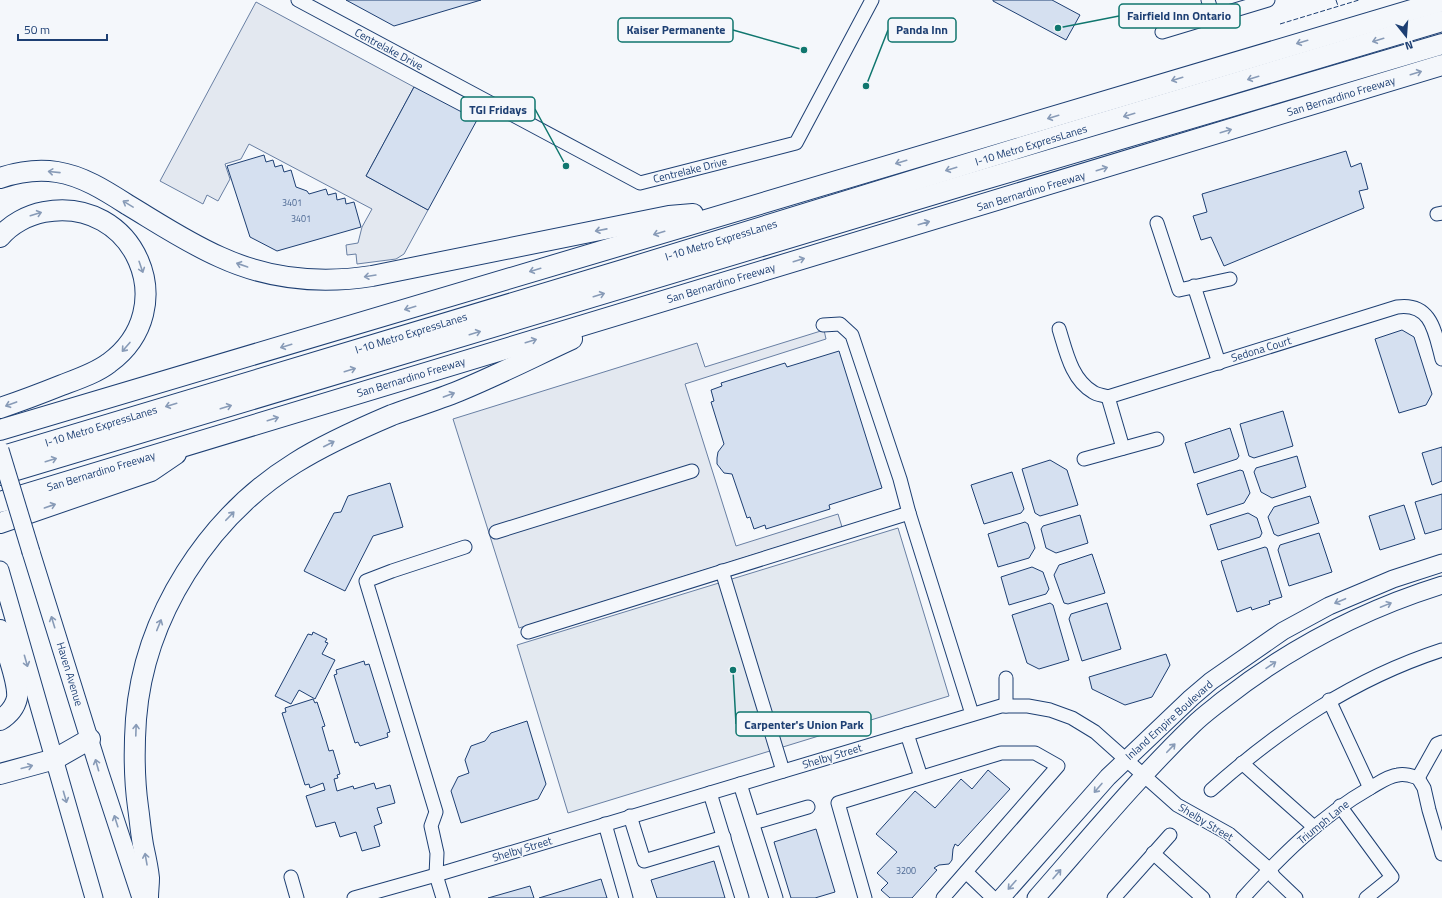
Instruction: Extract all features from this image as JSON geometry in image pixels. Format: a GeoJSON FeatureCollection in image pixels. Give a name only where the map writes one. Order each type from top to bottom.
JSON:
{"type":"FeatureCollection","features":[{"type":"Feature","properties":{"kind":"highway"},"geometry":{"type":"LineString","coordinates":[[0,430],[1442,1]]}},
{"type":"Feature","properties":{"kind":"highway","name":"I-10 Metro ExpressLanes"},"geometry":{"type":"LineString","coordinates":[[0,457],[626,269],[1051,138],[1442,21]]}},
{"type":"Feature","properties":{"kind":"highway","name":"I-10 Metro ExpressLanes"},"geometry":{"type":"LineString","coordinates":[[0,475],[952,189],[1442,44]]}},
{"type":"Feature","properties":{"kind":"highway","name":"San Bernardino Freeway"},"geometry":{"type":"LineString","coordinates":[[0,502],[1442,66]]}},
{"type":"Feature","properties":{"kind":"highway"},"geometry":{"type":"LineString","coordinates":[[0,178],[10,175],[41,171],[55,171],[77,177],[108,192],[188,240],[221,257],[242,266],[268,273],[309,279],[340,280],[372,276],[669,216],[737,210]]}},
{"type":"Feature","properties":{"kind":"highway"},"geometry":{"type":"LineString","coordinates":[[0,237],[19,222],[39,213],[69,211],[95,217],[119,233],[133,249],[143,272],[146,298],[142,320],[135,335],[120,353],[108,364],[80,378],[0,408]]}},
{"type":"Feature","properties":{"kind":"highway"},"geometry":{"type":"LineString","coordinates":[[148,898],[149,876],[138,804],[134,760],[136,718],[139,696],[147,662],[160,621],[181,581],[208,541],[236,510],[259,488],[294,463],[320,448],[372,424],[460,391],[641,307]]}},
{"type":"Feature","properties":{"kind":"highway"},"geometry":{"type":"LineString","coordinates":[[92,474],[188,418]]}},
{"type":"Feature","properties":{"kind":"highway"},"geometry":{"type":"LineString","coordinates":[[0,523],[151,471],[193,443]]}},
{"type":"Feature","properties":{"kind":"highway"},"geometry":{"type":"LineString","coordinates":[[0,630],[15,678],[17,691],[12,710],[0,720]]}},
{"type":"Feature","properties":{"kind":"highway"},"geometry":{"type":"LineString","coordinates":[[0,774],[54,759],[90,740]]}},
{"type":"Feature","properties":{"kind":"main road","name":"Haven Avenue"},"geometry":{"type":"LineString","coordinates":[[0,450],[90,740],[141,898]]}},
{"type":"Feature","properties":{"kind":"main road","name":"Inland Empire Boulevard"},"geometry":{"type":"LineString","coordinates":[[1001,898],[1125,759],[1201,690],[1241,660],[1284,631],[1329,606],[1393,579],[1442,563]]}},
{"type":"Feature","properties":{"kind":"main road"},"geometry":{"type":"LineString","coordinates":[[0,570],[94,898]]}},
{"type":"Feature","properties":{"kind":"main road","name":"Inland Empire Boulevard"},"geometry":{"type":"LineString","coordinates":[[1036,898],[1144,776],[1194,724],[1246,682],[1287,654],[1339,625],[1386,605],[1442,585]]}},
{"type":"Feature","properties":{"kind":"street","name":"Centrelake Drive"},"geometry":{"type":"LineString","coordinates":[[298,0],[640,183],[796,143],[872,0]]}},
{"type":"Feature","properties":{"kind":"street"},"geometry":{"type":"LineString","coordinates":[[1208,0],[1213,16]]}},
{"type":"Feature","properties":{"kind":"street"},"geometry":{"type":"LineString","coordinates":[[1162,32],[1268,0]]}},
{"type":"Feature","properties":{"kind":"street"},"geometry":{"type":"LineString","coordinates":[[1157,223],[1179,290],[1230,278]]}},
{"type":"Feature","properties":{"kind":"street"},"geometry":{"type":"LineString","coordinates":[[1194,286],[1219,363]]}},
{"type":"Feature","properties":{"kind":"street","name":"Sedona Court"},"geometry":{"type":"LineString","coordinates":[[1108,397],[1397,307],[1406,306],[1415,308],[1426,315],[1432,324],[1442,358]]}},
{"type":"Feature","properties":{"kind":"street"},"geometry":{"type":"LineString","coordinates":[[823,325],[840,324],[852,335],[900,479],[972,714]]}},
{"type":"Feature","properties":{"kind":"street"},"geometry":{"type":"LineString","coordinates":[[1059,328],[1074,373],[1082,383],[1093,392],[1108,397],[1124,448]]}},
{"type":"Feature","properties":{"kind":"street"},"geometry":{"type":"LineString","coordinates":[[1084,459],[1157,439]]}},
{"type":"Feature","properties":{"kind":"street"},"geometry":{"type":"LineString","coordinates":[[496,532],[692,471]]}},
{"type":"Feature","properties":{"kind":"street"},"geometry":{"type":"LineString","coordinates":[[528,632],[909,512]]}},
{"type":"Feature","properties":{"kind":"street"},"geometry":{"type":"LineString","coordinates":[[444,898],[436,875],[437,853],[431,826],[436,812],[366,581],[465,547]]}},
{"type":"Feature","properties":{"kind":"street"},"geometry":{"type":"LineString","coordinates":[[722,571],[783,771]]}},
{"type":"Feature","properties":{"kind":"street"},"geometry":{"type":"LineString","coordinates":[[1211,790],[1242,763],[1282,732],[1329,700],[1363,682],[1420,657],[1442,650]]}},
{"type":"Feature","properties":{"kind":"street"},"geometry":{"type":"LineString","coordinates":[[1006,678],[1006,706]]}},
{"type":"Feature","properties":{"kind":"street"},"geometry":{"type":"LineString","coordinates":[[1329,700],[1370,788]]}},
{"type":"Feature","properties":{"kind":"street","name":"Shelby Street"},"geometry":{"type":"LineString","coordinates":[[354,898],[436,875],[1001,706],[1028,706],[1050,710],[1072,718],[1095,732],[1177,805],[1229,834],[1269,869],[1274,877],[1296,898]]}},
{"type":"Feature","properties":{"kind":"street"},"geometry":{"type":"LineString","coordinates":[[907,734],[921,778]]}},
{"type":"Feature","properties":{"kind":"street"},"geometry":{"type":"LineString","coordinates":[[1442,742],[1437,744],[1418,778],[1424,788],[1429,810],[1439,836],[1442,854]]}},
{"type":"Feature","properties":{"kind":"street"},"geometry":{"type":"LineString","coordinates":[[865,898],[838,803],[1001,753],[1034,753],[1058,766],[943,898]]}},
{"type":"Feature","properties":{"kind":"street"},"geometry":{"type":"LineString","coordinates":[[1242,763],[1314,827]]}},
{"type":"Feature","properties":{"kind":"street","name":"Triumph Lane"},"geometry":{"type":"LineString","coordinates":[[1243,898],[1269,869],[1314,827],[1348,800],[1389,777],[1398,774],[1408,774],[1418,778]]}},
{"type":"Feature","properties":{"kind":"street"},"geometry":{"type":"LineString","coordinates":[[740,784],[776,898]]}},
{"type":"Feature","properties":{"kind":"street"},"geometry":{"type":"LineString","coordinates":[[710,793],[742,898]]}},
{"type":"Feature","properties":{"kind":"street"},"geometry":{"type":"LineString","coordinates":[[1340,806],[1392,877],[1366,898]]}},
{"type":"Feature","properties":{"kind":"street"},"geometry":{"type":"LineString","coordinates":[[753,823],[808,807]]}},
{"type":"Feature","properties":{"kind":"street"},"geometry":{"type":"LineString","coordinates":[[630,816],[644,861],[724,837]]}},
{"type":"Feature","properties":{"kind":"street"},"geometry":{"type":"LineString","coordinates":[[605,824],[626,898]]}},
{"type":"Feature","properties":{"kind":"street"},"geometry":{"type":"LineString","coordinates":[[1114,898],[1170,835]]}},
{"type":"Feature","properties":{"kind":"street"},"geometry":{"type":"LineString","coordinates":[[1153,853],[1203,898]]}},
{"type":"Feature","properties":{"kind":"street"},"geometry":{"type":"LineString","coordinates":[[966,872],[993,898]]}},
{"type":"Feature","properties":{"kind":"street"},"geometry":{"type":"LineString","coordinates":[[291,877],[297,898]]}},
{"type":"Feature","properties":{"kind":"shaded area"},"geometry":{"type":"Polygon","coordinates":[[[256,2],[414,87],[366,176],[428,210],[404,254],[396,259],[357,264],[356,254],[347,255],[346,245],[358,243],[362,227],[372,209],[249,144],[241,159],[225,164],[230,179],[218,201],[207,195],[203,204],[160,181],[256,2]]]}},
{"type":"Feature","properties":{"kind":"shaded area"},"geometry":{"type":"Polygon","coordinates":[[[824,330],[826,339],[685,384],[736,546],[838,514],[842,527],[519,628],[453,419],[697,343],[705,367],[824,330]]]}},
{"type":"Feature","properties":{"kind":"shaded area"},"geometry":{"type":"Polygon","coordinates":[[[898,528],[949,696],[568,813],[517,645],[898,528]]]}},
{"type":"Feature","properties":{"kind":"building"},"geometry":{"type":"Polygon","coordinates":[[[346,0],[481,0],[394,26],[346,0]]]}},
{"type":"Feature","properties":{"kind":"building"},"geometry":{"type":"Polygon","coordinates":[[[993,0],[1052,0],[1080,15],[1066,40],[993,0]]]}},
{"type":"Feature","properties":{"kind":"building"},"geometry":{"type":"Polygon","coordinates":[[[414,87],[477,120],[428,210],[366,176],[414,87]]]}},
{"type":"Feature","properties":{"kind":"building"},"geometry":{"type":"Polygon","coordinates":[[[1346,151],[1351,167],[1361,163],[1368,189],[1359,191],[1364,208],[1224,266],[1211,237],[1201,240],[1193,216],[1207,212],[1202,194],[1346,151]]]}},
{"type":"Feature","properties":{"kind":"building"},"geometry":{"type":"Polygon","coordinates":[[[264,155],[266,162],[273,160],[275,167],[282,165],[284,172],[291,170],[296,187],[307,191],[309,194],[326,189],[328,195],[336,193],[337,200],[345,198],[346,204],[354,202],[361,227],[277,251],[250,237],[227,166],[264,155]]]}},
{"type":"Feature","properties":{"kind":"building"},"geometry":{"type":"Polygon","coordinates":[[[1402,330],[1414,337],[1432,394],[1426,405],[1399,413],[1375,339],[1402,330]]]}},
{"type":"Feature","properties":{"kind":"building"},"geometry":{"type":"Polygon","coordinates":[[[839,351],[882,488],[829,505],[830,509],[766,529],[765,525],[754,529],[750,517],[747,518],[732,474],[724,473],[717,464],[718,452],[724,444],[711,402],[714,401],[711,390],[722,386],[721,383],[785,363],[787,367],[839,351]]]}},
{"type":"Feature","properties":{"kind":"building"},"geometry":{"type":"Polygon","coordinates":[[[1283,411],[1293,446],[1254,458],[1249,456],[1240,424],[1283,411]]]}},
{"type":"Feature","properties":{"kind":"building"},"geometry":{"type":"Polygon","coordinates":[[[1230,428],[1239,456],[1237,459],[1194,473],[1185,443],[1230,428]]]}},
{"type":"Feature","properties":{"kind":"building"},"geometry":{"type":"Polygon","coordinates":[[[1442,447],[1442,481],[1432,485],[1422,453],[1442,447]]]}},
{"type":"Feature","properties":{"kind":"building"},"geometry":{"type":"Polygon","coordinates":[[[1297,456],[1306,487],[1272,498],[1261,492],[1254,472],[1256,468],[1297,456]]]}},
{"type":"Feature","properties":{"kind":"building"},"geometry":{"type":"Polygon","coordinates":[[[1050,460],[1067,470],[1078,505],[1040,516],[1035,513],[1022,469],[1050,460]]]}},
{"type":"Feature","properties":{"kind":"building"},"geometry":{"type":"Polygon","coordinates":[[[1240,470],[1243,471],[1250,493],[1244,503],[1207,515],[1197,484],[1240,470]]]}},
{"type":"Feature","properties":{"kind":"building"},"geometry":{"type":"Polygon","coordinates":[[[1012,472],[1024,509],[1021,513],[984,524],[971,485],[1012,472]]]}},
{"type":"Feature","properties":{"kind":"building"},"geometry":{"type":"Polygon","coordinates":[[[390,483],[403,527],[373,536],[345,591],[304,571],[334,513],[341,512],[348,496],[390,483]]]}},
{"type":"Feature","properties":{"kind":"building"},"geometry":{"type":"Polygon","coordinates":[[[1442,494],[1442,529],[1425,534],[1415,502],[1442,494]]]}},
{"type":"Feature","properties":{"kind":"building"},"geometry":{"type":"Polygon","coordinates":[[[1310,496],[1319,523],[1278,536],[1274,534],[1268,517],[1274,507],[1310,496]]]}},
{"type":"Feature","properties":{"kind":"building"},"geometry":{"type":"Polygon","coordinates":[[[1404,505],[1415,539],[1380,550],[1369,516],[1404,505]]]}},
{"type":"Feature","properties":{"kind":"building"},"geometry":{"type":"Polygon","coordinates":[[[1248,513],[1257,518],[1262,533],[1260,537],[1218,550],[1210,525],[1248,513]]]}},
{"type":"Feature","properties":{"kind":"building"},"geometry":{"type":"Polygon","coordinates":[[[1080,515],[1088,543],[1056,553],[1046,548],[1041,529],[1043,526],[1080,515]]]}},
{"type":"Feature","properties":{"kind":"building"},"geometry":{"type":"Polygon","coordinates":[[[1025,522],[1028,524],[1035,548],[1029,558],[998,567],[988,534],[1025,522]]]}},
{"type":"Feature","properties":{"kind":"building"},"geometry":{"type":"Polygon","coordinates":[[[1319,533],[1332,572],[1289,586],[1278,550],[1280,545],[1319,533]]]}},
{"type":"Feature","properties":{"kind":"building"},"geometry":{"type":"Polygon","coordinates":[[[1265,547],[1267,548],[1282,597],[1269,601],[1270,604],[1252,610],[1251,607],[1237,612],[1221,561],[1265,547]]]}},
{"type":"Feature","properties":{"kind":"building"},"geometry":{"type":"Polygon","coordinates":[[[1092,554],[1105,593],[1068,604],[1064,603],[1054,575],[1059,565],[1092,554]]]}},
{"type":"Feature","properties":{"kind":"building"},"geometry":{"type":"Polygon","coordinates":[[[1032,567],[1043,572],[1049,589],[1046,594],[1009,605],[1001,577],[1032,567]]]}},
{"type":"Feature","properties":{"kind":"building"},"geometry":{"type":"Polygon","coordinates":[[[1050,603],[1053,605],[1069,660],[1039,669],[1027,663],[1012,615],[1050,603]]]}},
{"type":"Feature","properties":{"kind":"building"},"geometry":{"type":"Polygon","coordinates":[[[1107,603],[1121,649],[1082,661],[1069,619],[1071,614],[1107,603]]]}},
{"type":"Feature","properties":{"kind":"building"},"geometry":{"type":"Polygon","coordinates":[[[313,632],[327,639],[325,642],[328,643],[322,654],[335,660],[315,699],[299,690],[291,704],[275,696],[308,634],[312,635],[313,632]]]}},
{"type":"Feature","properties":{"kind":"building"},"geometry":{"type":"Polygon","coordinates":[[[1166,654],[1170,665],[1152,697],[1125,705],[1092,689],[1089,677],[1166,654]]]}},
{"type":"Feature","properties":{"kind":"building"},"geometry":{"type":"Polygon","coordinates":[[[364,661],[365,665],[369,664],[390,732],[387,733],[388,737],[360,746],[358,742],[355,743],[334,675],[337,674],[336,670],[364,661]]]}},
{"type":"Feature","properties":{"kind":"building"},"geometry":{"type":"Polygon","coordinates":[[[313,699],[315,703],[317,702],[325,726],[322,727],[329,751],[333,750],[340,774],[337,775],[338,778],[334,779],[337,791],[353,786],[354,789],[374,783],[376,789],[390,785],[395,803],[377,808],[382,823],[374,826],[380,846],[362,851],[356,832],[340,837],[335,822],[316,827],[306,796],[325,790],[323,783],[310,788],[309,784],[305,785],[282,713],[286,712],[285,708],[313,699]]]}},
{"type":"Feature","properties":{"kind":"building"},"geometry":{"type":"Polygon","coordinates":[[[527,721],[546,784],[538,799],[461,823],[451,791],[458,777],[469,773],[465,760],[471,746],[485,741],[491,733],[527,721]]]}},
{"type":"Feature","properties":{"kind":"building"},"geometry":{"type":"Polygon","coordinates":[[[988,770],[1010,789],[958,846],[955,844],[952,860],[949,864],[939,865],[934,868],[937,870],[912,898],[890,898],[881,890],[888,883],[877,873],[897,852],[876,834],[915,791],[935,808],[961,779],[972,789],[988,770]]]}},
{"type":"Feature","properties":{"kind":"building"},"geometry":{"type":"Polygon","coordinates":[[[816,829],[835,892],[815,898],[791,898],[774,842],[816,829]]]}},
{"type":"Feature","properties":{"kind":"building"},"geometry":{"type":"Polygon","coordinates":[[[714,861],[725,898],[657,898],[651,880],[714,861]]]}},
{"type":"Feature","properties":{"kind":"building"},"geometry":{"type":"Polygon","coordinates":[[[601,879],[607,898],[539,898],[601,879]]]}},
{"type":"Feature","properties":{"kind":"building"},"geometry":{"type":"Polygon","coordinates":[[[530,886],[534,898],[488,898],[530,886]]]}},
{"type":"Feature","properties":{"kind":"fence"},"geometry":{"type":"LineString","coordinates":[[1336,0],[1338,6]]}},
{"type":"Feature","properties":{"kind":"fence"},"geometry":{"type":"LineString","coordinates":[[1280,24],[1359,0]]}},
{"type":"Feature","properties":{"kind":"place","name":"Fairfield Inn Ontario"},"geometry":{"type":"Point","coordinates":[1058,28]}},
{"type":"Feature","properties":{"kind":"place","name":"Kaiser Permanente"},"geometry":{"type":"Point","coordinates":[804,50]}},
{"type":"Feature","properties":{"kind":"place","name":"Panda Inn"},"geometry":{"type":"Point","coordinates":[866,86]}},
{"type":"Feature","properties":{"kind":"place","name":"TGI Fridays"},"geometry":{"type":"Point","coordinates":[566,166]}},
{"type":"Feature","properties":{"kind":"place","name":"Carpenter's Union Park"},"geometry":{"type":"Point","coordinates":[733,670]}}]}
